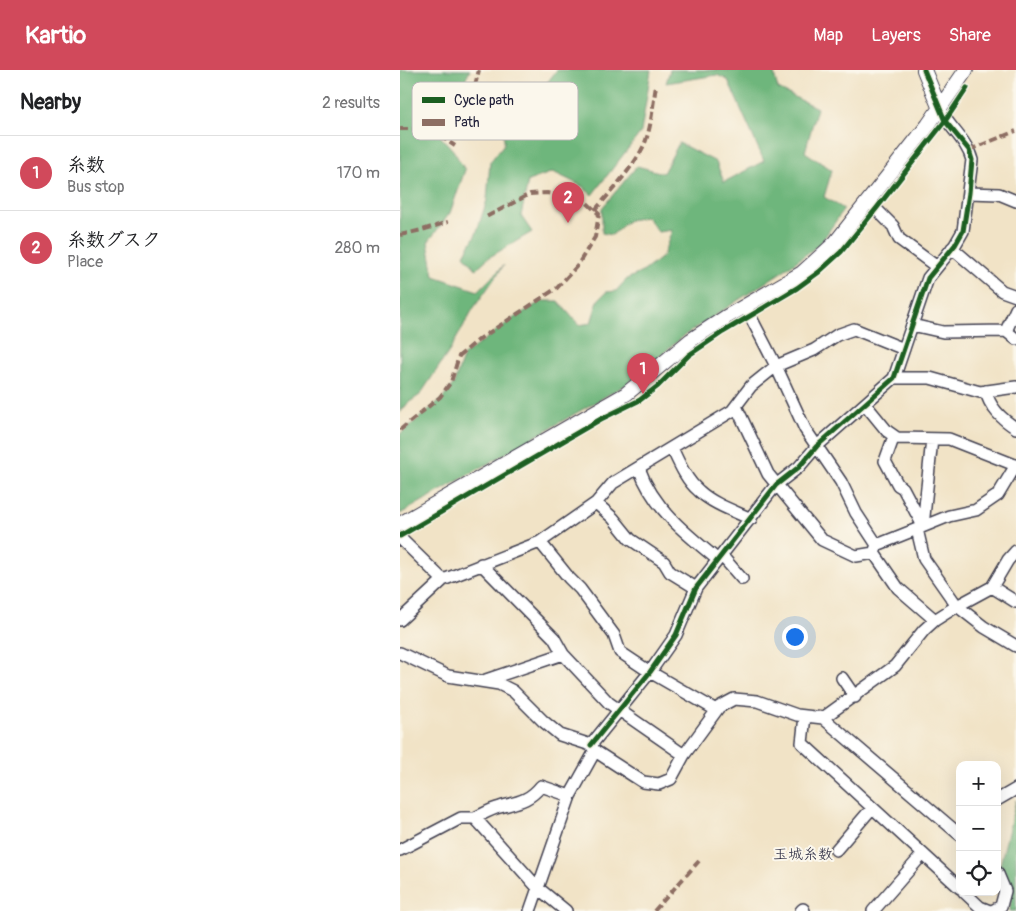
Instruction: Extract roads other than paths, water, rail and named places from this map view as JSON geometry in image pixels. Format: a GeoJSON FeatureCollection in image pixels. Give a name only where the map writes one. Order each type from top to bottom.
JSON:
{"type":"FeatureCollection","features":[{"type":"Feature","properties":{"kind":"street"},"geometry":{"type":"LineString","coordinates":[[530,911],[570,796],[593,748],[618,710],[650,672],[676,636],[696,588],[776,485],[799,467],[817,446],[894,378],[928,278],[963,231],[972,160],[969,150],[945,121],[924,70]]}},
{"type":"Feature","properties":{"kind":"street"},"geometry":{"type":"LineString","coordinates":[[400,524],[626,394],[691,340],[802,273],[835,243],[940,109],[966,70]]}},
{"type":"Feature","properties":{"kind":"street"},"geometry":{"type":"LineString","coordinates":[[969,193],[1000,194],[1016,201]]}},
{"type":"Feature","properties":{"kind":"street"},"geometry":{"type":"LineString","coordinates":[[869,198],[876,209],[893,226],[899,239],[937,267]]}},
{"type":"Feature","properties":{"kind":"street"},"geometry":{"type":"LineString","coordinates":[[952,248],[1002,291],[1016,296]]}},
{"type":"Feature","properties":{"kind":"street"},"geometry":{"type":"LineString","coordinates":[[745,306],[776,366],[804,429],[842,482],[875,549],[898,588],[934,620]]}},
{"type":"Feature","properties":{"kind":"street"},"geometry":{"type":"LineString","coordinates":[[1006,332],[1016,309]]}},
{"type":"Feature","properties":{"kind":"street"},"geometry":{"type":"LineString","coordinates":[[912,325],[943,332],[1006,332],[1016,339]]}},
{"type":"Feature","properties":{"kind":"street"},"geometry":{"type":"LineString","coordinates":[[400,620],[443,580],[540,542],[596,503],[613,483],[732,410],[751,386],[776,366],[814,350],[837,335],[854,329],[904,349]]}},
{"type":"Feature","properties":{"kind":"street"},"geometry":{"type":"LineString","coordinates":[[894,378],[930,378],[980,392],[1016,387]]}},
{"type":"Feature","properties":{"kind":"street"},"geometry":{"type":"LineString","coordinates":[[986,391],[988,401],[1006,422],[1016,428]]}},
{"type":"Feature","properties":{"kind":"street"},"geometry":{"type":"LineString","coordinates":[[736,406],[759,458],[776,485],[822,540],[856,556],[920,527],[949,516],[976,510],[998,495],[1016,465],[950,439],[897,438],[887,431],[865,404]]}},
{"type":"Feature","properties":{"kind":"street"},"geometry":{"type":"LineString","coordinates":[[894,436],[885,461],[898,485],[902,488],[920,527]]}},
{"type":"Feature","properties":{"kind":"street"},"geometry":{"type":"LineString","coordinates":[[932,439],[920,527],[924,558],[956,606],[984,627],[1016,646]]}},
{"type":"Feature","properties":{"kind":"street"},"geometry":{"type":"LineString","coordinates":[[672,448],[680,466],[699,491],[722,506],[750,519]]}},
{"type":"Feature","properties":{"kind":"street"},"geometry":{"type":"LineString","coordinates":[[639,468],[644,481],[656,501],[686,534],[720,558],[742,579]]}},
{"type":"Feature","properties":{"kind":"street"},"geometry":{"type":"LineString","coordinates":[[596,503],[613,518],[630,539],[664,562],[670,572],[696,588]]}},
{"type":"Feature","properties":{"kind":"street"},"geometry":{"type":"LineString","coordinates":[[400,538],[443,580]]}},
{"type":"Feature","properties":{"kind":"street"},"geometry":{"type":"LineString","coordinates":[[540,542],[614,634],[620,652],[650,672],[716,710]]}},
{"type":"Feature","properties":{"kind":"street"},"geometry":{"type":"LineString","coordinates":[[823,718],[896,666],[934,620],[992,587],[1008,560],[1016,551]]}},
{"type":"Feature","properties":{"kind":"street"},"geometry":{"type":"LineString","coordinates":[[481,564],[554,638],[564,654],[609,703],[684,755]]}},
{"type":"Feature","properties":{"kind":"street"},"geometry":{"type":"LineString","coordinates":[[992,587],[1016,602]]}},
{"type":"Feature","properties":{"kind":"street"},"geometry":{"type":"LineString","coordinates":[[400,653],[448,676],[499,684],[513,691],[560,735],[593,748],[643,782],[659,784],[671,779],[684,755],[718,707],[734,699],[757,701],[797,716],[823,718],[956,832]]}},
{"type":"Feature","properties":{"kind":"street"},"geometry":{"type":"LineString","coordinates":[[484,681],[564,654]]}},
{"type":"Feature","properties":{"kind":"street"},"geometry":{"type":"LineString","coordinates":[[842,678],[855,697]]}},
{"type":"Feature","properties":{"kind":"street"},"geometry":{"type":"LineString","coordinates":[[805,716],[802,743],[956,884]]}},
{"type":"Feature","properties":{"kind":"street"},"geometry":{"type":"LineString","coordinates":[[402,846],[461,818],[475,818],[498,807],[516,804],[534,795],[541,786],[570,796]]}},
{"type":"Feature","properties":{"kind":"street"},"geometry":{"type":"LineString","coordinates":[[1001,798],[1016,789]]}},
{"type":"Feature","properties":{"kind":"street"},"geometry":{"type":"LineString","coordinates":[[836,850],[872,808]]}},
{"type":"Feature","properties":{"kind":"street"},"geometry":{"type":"LineString","coordinates":[[475,818],[538,888],[566,911]]}},
{"type":"Feature","properties":{"kind":"street"},"geometry":{"type":"LineString","coordinates":[[873,911],[923,854]]}},
{"type":"Feature","properties":{"kind":"street"},"geometry":{"type":"LineString","coordinates":[[968,896],[980,907],[991,911],[1001,906],[1005,891],[1001,882]]}},
{"type":"Feature","properties":{"kind":"place","name":"糸数グスク"},"geometry":{"type":"Point","coordinates":[568,223]}},
{"type":"Feature","properties":{"kind":"place","name":"糸数"},"geometry":{"type":"Point","coordinates":[643,394]}},
{"type":"Feature","properties":{"kind":"district","name":"玉城糸数"},"geometry":{"type":"Point","coordinates":[803,854]}}]}
